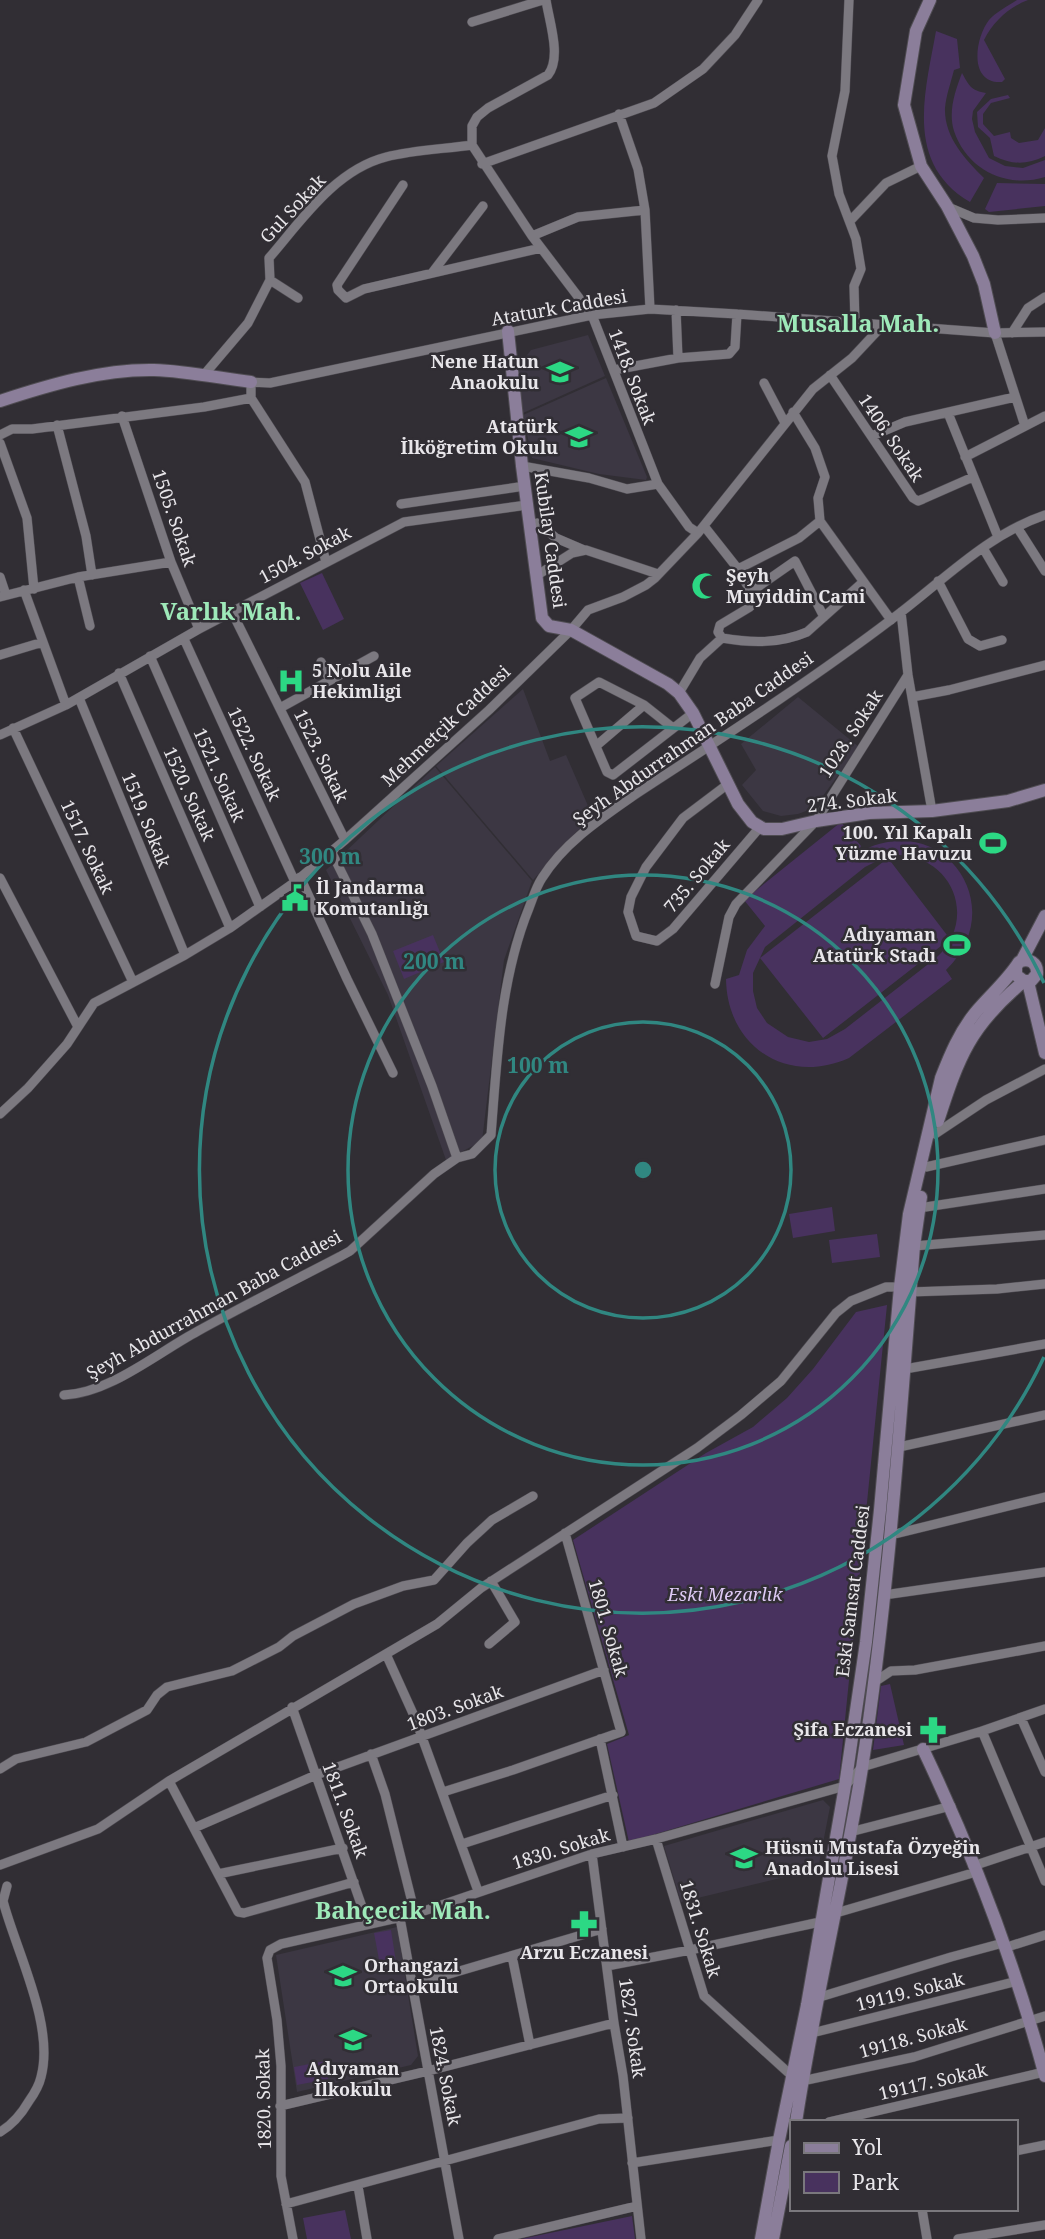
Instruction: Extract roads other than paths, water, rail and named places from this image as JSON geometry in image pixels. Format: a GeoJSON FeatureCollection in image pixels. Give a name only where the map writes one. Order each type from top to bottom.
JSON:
{"type":"FeatureCollection","features":[{"type":"Feature","properties":{"kind":"street"},"geometry":{"type":"LineString","coordinates":[[472,22],[544,0]]}},
{"type":"Feature","properties":{"kind":"street","name":"1418. Sokak"},"geometry":{"type":"LineString","coordinates":[[544,0],[554,52],[554,69],[477,117],[472,126],[472,145],[482,164],[532,236],[592,315],[658,484],[689,527],[701,530],[738,569],[750,590]]}},
{"type":"Feature","properties":{"kind":"street"},"geometry":{"type":"LineString","coordinates":[[482,164],[654,103],[703,69],[735,35],[758,0]]}},
{"type":"Feature","properties":{"kind":"street"},"geometry":{"type":"LineString","coordinates":[[849,0],[845,91],[832,156],[839,194],[850,221],[861,269],[854,286],[855,323]]}},
{"type":"Feature","properties":{"kind":"street"},"geometry":{"type":"LineString","coordinates":[[930,0],[916,31],[904,105],[921,166],[947,206],[984,284],[995,333],[1025,426]]}},
{"type":"Feature","properties":{"kind":"street"},"geometry":{"type":"LineString","coordinates":[[619,114],[638,169],[645,210],[650,310]]}},
{"type":"Feature","properties":{"kind":"street","name":"Gul Sokak"},"geometry":{"type":"LineString","coordinates":[[203,376],[248,323],[270,281],[269,258],[314,205],[346,176],[366,164],[386,157],[472,145]]}},
{"type":"Feature","properties":{"kind":"street"},"geometry":{"type":"LineString","coordinates":[[850,221],[886,183],[921,166]]}},
{"type":"Feature","properties":{"kind":"street"},"geometry":{"type":"LineString","coordinates":[[403,185],[337,285],[341,295],[350,298],[364,289],[541,248]]}},
{"type":"Feature","properties":{"kind":"street"},"geometry":{"type":"LineString","coordinates":[[432,273],[483,206]]}},
{"type":"Feature","properties":{"kind":"street"},"geometry":{"type":"LineString","coordinates":[[947,206],[974,218],[1045,218]]}},
{"type":"Feature","properties":{"kind":"street"},"geometry":{"type":"LineString","coordinates":[[532,236],[578,217],[645,210]]}},
{"type":"Feature","properties":{"kind":"street"},"geometry":{"type":"LineString","coordinates":[[270,281],[298,298]]}},
{"type":"Feature","properties":{"kind":"street"},"geometry":{"type":"LineString","coordinates":[[1012,332],[1028,308],[1045,298]]}},
{"type":"Feature","properties":{"kind":"street","name":"Ataturk Caddesi"},"geometry":{"type":"LineString","coordinates":[[251,382],[264,384],[280,381],[592,315],[650,310],[995,333],[1045,332]]}},
{"type":"Feature","properties":{"kind":"street"},"geometry":{"type":"LineString","coordinates":[[676,310],[678,358]]}},
{"type":"Feature","properties":{"kind":"street"},"geometry":{"type":"LineString","coordinates":[[614,370],[733,351],[737,314]]}},
{"type":"Feature","properties":{"kind":"street","name":"Mehmetçik Caddesi"},"geometry":{"type":"LineString","coordinates":[[0,1114],[28,1088],[67,1044],[93,1003],[230,928],[298,879],[489,710],[588,610],[646,585],[701,530],[813,389],[866,345],[882,326]]}},
{"type":"Feature","properties":{"kind":"street","name":"Kubilay Caddesi"},"geometry":{"type":"LineString","coordinates":[[508,331],[542,618],[549,626],[571,630],[668,684],[679,693],[693,713],[710,745]]}},
{"type":"Feature","properties":{"kind":"street"},"geometry":{"type":"LineString","coordinates":[[0,401],[47,386],[124,371],[156,370],[251,382],[251,398],[305,482],[326,562]]}},
{"type":"Feature","properties":{"kind":"street","name":"1406. Sokak"},"geometry":{"type":"LineString","coordinates":[[830,375],[908,492],[918,501],[974,477]]}},
{"type":"Feature","properties":{"kind":"street"},"geometry":{"type":"LineString","coordinates":[[764,383],[785,423]]}},
{"type":"Feature","properties":{"kind":"street"},"geometry":{"type":"LineString","coordinates":[[872,436],[905,422],[1015,397]]}},
{"type":"Feature","properties":{"kind":"street"},"geometry":{"type":"LineString","coordinates":[[0,435],[12,429],[32,429],[204,407],[251,398]]}},
{"type":"Feature","properties":{"kind":"street"},"geometry":{"type":"LineString","coordinates":[[793,412],[815,448],[825,477],[818,498],[820,521],[891,620]]}},
{"type":"Feature","properties":{"kind":"street"},"geometry":{"type":"LineString","coordinates":[[948,413],[998,537]]}},
{"type":"Feature","properties":{"kind":"street","name":"1505. Sokak"},"geometry":{"type":"LineString","coordinates":[[122,416],[171,562],[199,629]]}},
{"type":"Feature","properties":{"kind":"street"},"geometry":{"type":"LineString","coordinates":[[965,457],[1045,416]]}},
{"type":"Feature","properties":{"kind":"street"},"geometry":{"type":"LineString","coordinates":[[57,425],[86,536],[92,575]]}},
{"type":"Feature","properties":{"kind":"street"},"geometry":{"type":"LineString","coordinates":[[0,443],[27,519],[29,590],[43,642],[66,705]]}},
{"type":"Feature","properties":{"kind":"street"},"geometry":{"type":"LineString","coordinates":[[522,466],[590,478],[627,489],[658,484]]}},
{"type":"Feature","properties":{"kind":"street"},"geometry":{"type":"LineString","coordinates":[[401,504],[525,486]]}},
{"type":"Feature","properties":{"kind":"street","name":"1504. Sokak"},"geometry":{"type":"LineString","coordinates":[[0,735],[66,705],[199,629],[404,522],[527,505]]}},
{"type":"Feature","properties":{"kind":"street","name":"Şeyh Abdurrahman Baba Caddesi"},"geometry":{"type":"LineString","coordinates":[[64,1395],[77,1395],[107,1384],[197,1331],[350,1251],[434,1174],[457,1158],[472,1154],[491,1135],[501,1024],[518,934],[541,879],[568,846],[598,821],[891,620],[998,537],[1045,515]]}},
{"type":"Feature","properties":{"kind":"street"},"geometry":{"type":"LineString","coordinates":[[738,569],[799,538],[820,521]]}},
{"type":"Feature","properties":{"kind":"street"},"geometry":{"type":"LineString","coordinates":[[529,524],[538,523],[556,538],[658,574]]}},
{"type":"Feature","properties":{"kind":"street"},"geometry":{"type":"LineString","coordinates":[[1017,527],[1045,571]]}},
{"type":"Feature","properties":{"kind":"street"},"geometry":{"type":"LineString","coordinates":[[983,548],[1003,582]]}},
{"type":"Feature","properties":{"kind":"street"},"geometry":{"type":"LineString","coordinates":[[536,576],[570,554],[586,550]]}},
{"type":"Feature","properties":{"kind":"street"},"geometry":{"type":"LineString","coordinates":[[824,617],[795,561],[750,590],[750,607],[720,625],[718,632],[722,638],[754,643],[796,637],[807,632],[824,617],[863,582]]}},
{"type":"Feature","properties":{"kind":"street"},"geometry":{"type":"LineString","coordinates":[[0,577],[3,596],[78,577],[171,562]]}},
{"type":"Feature","properties":{"kind":"street"},"geometry":{"type":"LineString","coordinates":[[78,577],[90,626]]}},
{"type":"Feature","properties":{"kind":"street"},"geometry":{"type":"LineString","coordinates":[[938,581],[968,639],[980,646],[1002,640]]}},
{"type":"Feature","properties":{"kind":"street","name":"1523. Sokak"},"geometry":{"type":"LineString","coordinates":[[232,612],[345,840]]}},
{"type":"Feature","properties":{"kind":"street"},"geometry":{"type":"LineString","coordinates":[[901,612],[908,675],[932,811]]}},
{"type":"Feature","properties":{"kind":"street"},"geometry":{"type":"LineString","coordinates":[[679,693],[700,658],[722,638]]}},
{"type":"Feature","properties":{"kind":"street","name":"1522. Sokak"},"geometry":{"type":"LineString","coordinates":[[184,639],[393,1073]]}},
{"type":"Feature","properties":{"kind":"street"},"geometry":{"type":"LineString","coordinates":[[0,655],[43,642]]}},
{"type":"Feature","properties":{"kind":"street","name":"1521. Sokak"},"geometry":{"type":"LineString","coordinates":[[150,656],[260,907]]}},
{"type":"Feature","properties":{"kind":"street"},"geometry":{"type":"LineString","coordinates":[[280,708],[374,656]]}},
{"type":"Feature","properties":{"kind":"street"},"geometry":{"type":"LineString","coordinates":[[321,662],[330,680]]}},
{"type":"Feature","properties":{"kind":"street"},"geometry":{"type":"LineString","coordinates":[[912,697],[1045,665]]}},
{"type":"Feature","properties":{"kind":"street","name":"1520. Sokak"},"geometry":{"type":"LineString","coordinates":[[119,673],[230,928]]}},
{"type":"Feature","properties":{"kind":"street","name":"1028. Sokak"},"geometry":{"type":"LineString","coordinates":[[715,984],[729,917],[736,904],[816,821],[908,675]]}},
{"type":"Feature","properties":{"kind":"street"},"geometry":{"type":"LineString","coordinates":[[674,727],[644,705],[599,682],[575,698],[607,772],[613,775],[693,713]]}},
{"type":"Feature","properties":{"kind":"street","name":"1519. Sokak"},"geometry":{"type":"LineString","coordinates":[[79,698],[185,955]]}},
{"type":"Feature","properties":{"kind":"street"},"geometry":{"type":"LineString","coordinates":[[596,746],[644,705]]}},
{"type":"Feature","properties":{"kind":"street","name":"1517. Sokak"},"geometry":{"type":"LineString","coordinates":[[13,728],[132,980]]}},
{"type":"Feature","properties":{"kind":"street"},"geometry":{"type":"LineString","coordinates":[[710,745],[728,784],[749,818],[760,827]]}},
{"type":"Feature","properties":{"kind":"street","name":"735. Sokak"},"geometry":{"type":"LineString","coordinates":[[728,784],[683,818],[646,867],[631,897],[628,912],[636,936],[657,941],[673,929],[760,827]]}},
{"type":"Feature","properties":{"kind":"street","name":"274. Sokak"},"geometry":{"type":"LineString","coordinates":[[760,827],[777,830],[869,813],[932,811],[1008,801],[1045,790]]}},
{"type":"Feature","properties":{"kind":"street"},"geometry":{"type":"LineString","coordinates":[[331,851],[377,947],[432,1086],[457,1158]]}},
{"type":"Feature","properties":{"kind":"street"},"geometry":{"type":"LineString","coordinates":[[0,877],[78,1027]]}},
{"type":"Feature","properties":{"kind":"street","name":"Eski Samsat Caddesi"},"geometry":{"type":"LineString","coordinates":[[761,2239],[779,2140],[812,2034],[820,1997],[862,1767],[891,1535],[899,1447],[905,1369],[909,1214],[941,1078],[961,1033],[975,1013],[1019,964],[1045,916]]}},
{"type":"Feature","properties":{"kind":"street"},"geometry":{"type":"LineString","coordinates":[[1033,976],[1018,978],[1019,964],[1032,961],[1037,967],[1033,976],[1044,1047]]}},
{"type":"Feature","properties":{"kind":"street","name":"Eski Samsat Caddesi"},"geometry":{"type":"LineString","coordinates":[[796,2120],[797,2079],[807,2005],[845,1786],[866,1642],[905,1290],[926,1167],[951,1081],[971,1038],[988,1014],[1033,976]]}},
{"type":"Feature","properties":{"kind":"street"},"geometry":{"type":"LineString","coordinates":[[935,1134],[986,1100],[1045,1069]]}},
{"type":"Feature","properties":{"kind":"street"},"geometry":{"type":"LineString","coordinates":[[926,1167],[1045,1140]]}},
{"type":"Feature","properties":{"kind":"street"},"geometry":{"type":"LineString","coordinates":[[919,1208],[1045,1189]]}},
{"type":"Feature","properties":{"kind":"street"},"geometry":{"type":"LineString","coordinates":[[914,1246],[1045,1235]]}},
{"type":"Feature","properties":{"kind":"street"},"geometry":{"type":"LineString","coordinates":[[0,1866],[98,1829],[169,1781],[437,1624],[491,1581],[696,1448],[741,1415],[781,1381],[836,1313],[851,1301],[886,1287],[905,1290],[997,1289],[1045,1284]]}},
{"type":"Feature","properties":{"kind":"street"},"geometry":{"type":"LineString","coordinates":[[905,1369],[1045,1344]]}},
{"type":"Feature","properties":{"kind":"street"},"geometry":{"type":"LineString","coordinates":[[899,1447],[1045,1415]]}},
{"type":"Feature","properties":{"kind":"street"},"geometry":{"type":"LineString","coordinates":[[0,1769],[16,1759],[86,1742],[147,1710],[157,1695],[167,1687],[232,1671],[354,1604],[402,1586],[434,1580],[492,1520],[533,1496]]}},
{"type":"Feature","properties":{"kind":"street"},"geometry":{"type":"LineString","coordinates":[[891,1535],[1045,1497]]}},
{"type":"Feature","properties":{"kind":"street","name":"1801. Sokak"},"geometry":{"type":"LineString","coordinates":[[565,1533],[621,1732],[600,1739]]}},
{"type":"Feature","properties":{"kind":"street"},"geometry":{"type":"LineString","coordinates":[[884,1595],[1045,1572]]}},
{"type":"Feature","properties":{"kind":"street"},"geometry":{"type":"LineString","coordinates":[[489,1644],[515,1622],[491,1581]]}},
{"type":"Feature","properties":{"kind":"street"},"geometry":{"type":"LineString","coordinates":[[873,1683],[891,1671],[915,1670],[1045,1646]]}},
{"type":"Feature","properties":{"kind":"street"},"geometry":{"type":"LineString","coordinates":[[386,1654],[415,1718],[478,1891]]}},
{"type":"Feature","properties":{"kind":"street","name":"1803. Sokak"},"geometry":{"type":"LineString","coordinates":[[194,1828],[316,1775],[604,1670]]}},
{"type":"Feature","properties":{"kind":"street","name":"1811. Sokak"},"geometry":{"type":"LineString","coordinates":[[292,1707],[368,1924]]}},
{"type":"Feature","properties":{"kind":"street"},"geometry":{"type":"LineString","coordinates":[[845,1786],[862,1767],[1045,1709]]}},
{"type":"Feature","properties":{"kind":"street"},"geometry":{"type":"LineString","coordinates":[[1021,1718],[1045,1772]]}},
{"type":"Feature","properties":{"kind":"street"},"geometry":{"type":"LineString","coordinates":[[982,1731],[1045,1881]]}},
{"type":"Feature","properties":{"kind":"street"},"geometry":{"type":"LineString","coordinates":[[443,1792],[600,1739],[623,1847]]}},
{"type":"Feature","properties":{"kind":"street"},"geometry":{"type":"LineString","coordinates":[[923,1749],[951,1805],[1004,1946],[1030,2020],[1044,2074]]}},
{"type":"Feature","properties":{"kind":"street"},"geometry":{"type":"LineString","coordinates":[[371,1755],[385,1794],[415,1913]]}},
{"type":"Feature","properties":{"kind":"street"},"geometry":{"type":"LineString","coordinates":[[169,1781],[238,1912],[244,1913],[354,1882]]}},
{"type":"Feature","properties":{"kind":"street","name":"1830. Sokak"},"geometry":{"type":"LineString","coordinates":[[267,1958],[270,1950],[281,1944],[400,1918],[592,1854],[656,1839],[845,1786]]}},
{"type":"Feature","properties":{"kind":"street"},"geometry":{"type":"LineString","coordinates":[[462,1844],[613,1796]]}},
{"type":"Feature","properties":{"kind":"street"},"geometry":{"type":"LineString","coordinates":[[850,1832],[951,1805]]}},
{"type":"Feature","properties":{"kind":"street","name":"1831. Sokak"},"geometry":{"type":"LineString","coordinates":[[656,1839],[704,1996],[797,2079]]}},
{"type":"Feature","properties":{"kind":"street"},"geometry":{"type":"LineString","coordinates":[[836,1913],[975,1869],[1045,1842]]}},
{"type":"Feature","properties":{"kind":"street"},"geometry":{"type":"LineString","coordinates":[[218,1874],[343,1847]]}},
{"type":"Feature","properties":{"kind":"street","name":"1827. Sokak"},"geometry":{"type":"LineString","coordinates":[[592,1854],[628,2118],[641,2239]]}},
{"type":"Feature","properties":{"kind":"street"},"geometry":{"type":"LineString","coordinates":[[0,2132],[24,2111],[41,2077],[43,2064],[43,2039],[36,2005],[3,1901],[6,1886]]}},
{"type":"Feature","properties":{"kind":"street","name":"1824. Sokak"},"geometry":{"type":"LineString","coordinates":[[400,1918],[459,2239]]}},
{"type":"Feature","properties":{"kind":"street"},"geometry":{"type":"LineString","coordinates":[[607,1966],[820,1922]]}},
{"type":"Feature","properties":{"kind":"street"},"geometry":{"type":"LineString","coordinates":[[412,1985],[602,1929]]}},
{"type":"Feature","properties":{"kind":"street"},"geometry":{"type":"LineString","coordinates":[[820,1997],[951,1957],[1045,1935]]}},
{"type":"Feature","properties":{"kind":"street"},"geometry":{"type":"LineString","coordinates":[[512,1956],[530,2046]]}},
{"type":"Feature","properties":{"kind":"street","name":"1820. Sokak"},"geometry":{"type":"LineString","coordinates":[[267,1958],[281,2066],[281,2176],[293,2239]]}},
{"type":"Feature","properties":{"kind":"street","name":"19119. Sokak"},"geometry":{"type":"LineString","coordinates":[[812,2034],[1017,1981]]}},
{"type":"Feature","properties":{"kind":"street","name":"19118. Sokak"},"geometry":{"type":"LineString","coordinates":[[797,2079],[914,2057],[1045,2016]]}},
{"type":"Feature","properties":{"kind":"street"},"geometry":{"type":"LineString","coordinates":[[280,2106],[614,2023]]}},
{"type":"Feature","properties":{"kind":"street","name":"19117. Sokak"},"geometry":{"type":"LineString","coordinates":[[839,2120],[1044,2074]]}},
{"type":"Feature","properties":{"kind":"street"},"geometry":{"type":"LineString","coordinates":[[286,2204],[599,2119],[628,2118]]}},
{"type":"Feature","properties":{"kind":"street"},"geometry":{"type":"LineString","coordinates":[[632,2163],[779,2140]]}},
{"type":"Feature","properties":{"kind":"street"},"geometry":{"type":"LineString","coordinates":[[1017,2151],[1045,2145]]}},
{"type":"Feature","properties":{"kind":"street"},"geometry":{"type":"LineString","coordinates":[[773,2239],[786,2196],[790,2156]]}},
{"type":"Feature","properties":{"kind":"street"},"geometry":{"type":"LineString","coordinates":[[358,2186],[367,2239]]}},
{"type":"Feature","properties":{"kind":"street"},"geometry":{"type":"LineString","coordinates":[[498,2239],[637,2206]]}},
{"type":"Feature","properties":{"kind":"street"},"geometry":{"type":"LineString","coordinates":[[922,2211],[927,2239]]}},
{"type":"Feature","properties":{"kind":"street"},"geometry":{"type":"LineString","coordinates":[[958,2239],[1007,2235],[1045,2225]]}},
{"type":"Feature","properties":{"kind":"place","name":"Nene Hatun Anaokulu"},"geometry":{"type":"Point","coordinates":[560,372]}},
{"type":"Feature","properties":{"kind":"place","name":"Atatürk İlköğretim Okulu"},"geometry":{"type":"Point","coordinates":[579,437]}},
{"type":"Feature","properties":{"kind":"place","name":"Şeyh Muyiddin Cami"},"geometry":{"type":"Point","coordinates":[705,586]}},
{"type":"Feature","properties":{"kind":"place","name":"5 Nolu Aile Hekimligi"},"geometry":{"type":"Point","coordinates":[291,681]}},
{"type":"Feature","properties":{"kind":"place","name":"100. Yıl Kapalı Yüzme Havuzu"},"geometry":{"type":"Point","coordinates":[993,843]}},
{"type":"Feature","properties":{"kind":"place","name":"İl Jandarma Komutanlığı"},"geometry":{"type":"Point","coordinates":[295,898]}},
{"type":"Feature","properties":{"kind":"place","name":"Adıyaman Atatürk Stadı"},"geometry":{"type":"Point","coordinates":[957,945]}},
{"type":"Feature","properties":{"kind":"place","name":"Şifa Eczanesi"},"geometry":{"type":"Point","coordinates":[933,1730]}},
{"type":"Feature","properties":{"kind":"place","name":"Hüsnü Mustafa Özyeğin Anadolu Lisesi"},"geometry":{"type":"Point","coordinates":[744,1858]}},
{"type":"Feature","properties":{"kind":"place","name":"Arzu Eczanesi"},"geometry":{"type":"Point","coordinates":[584,1924]}},
{"type":"Feature","properties":{"kind":"place","name":"Orhangazi Ortaokulu"},"geometry":{"type":"Point","coordinates":[343,1976]}},
{"type":"Feature","properties":{"kind":"place","name":"Adıyaman İlkokulu"},"geometry":{"type":"Point","coordinates":[353,2040]}},
{"type":"Feature","properties":{"kind":"district","name":"Musalla Mah."},"geometry":{"type":"Point","coordinates":[858,324]}},
{"type":"Feature","properties":{"kind":"district","name":"Varlık Mah."},"geometry":{"type":"Point","coordinates":[231,612]}},
{"type":"Feature","properties":{"kind":"district","name":"Bahçecik Mah."},"geometry":{"type":"Point","coordinates":[403,1911]}},
{"type":"Feature","properties":{"kind":"park label","name":"Eski Mezarlık"},"geometry":{"type":"Point","coordinates":[725,1595]}}]}
